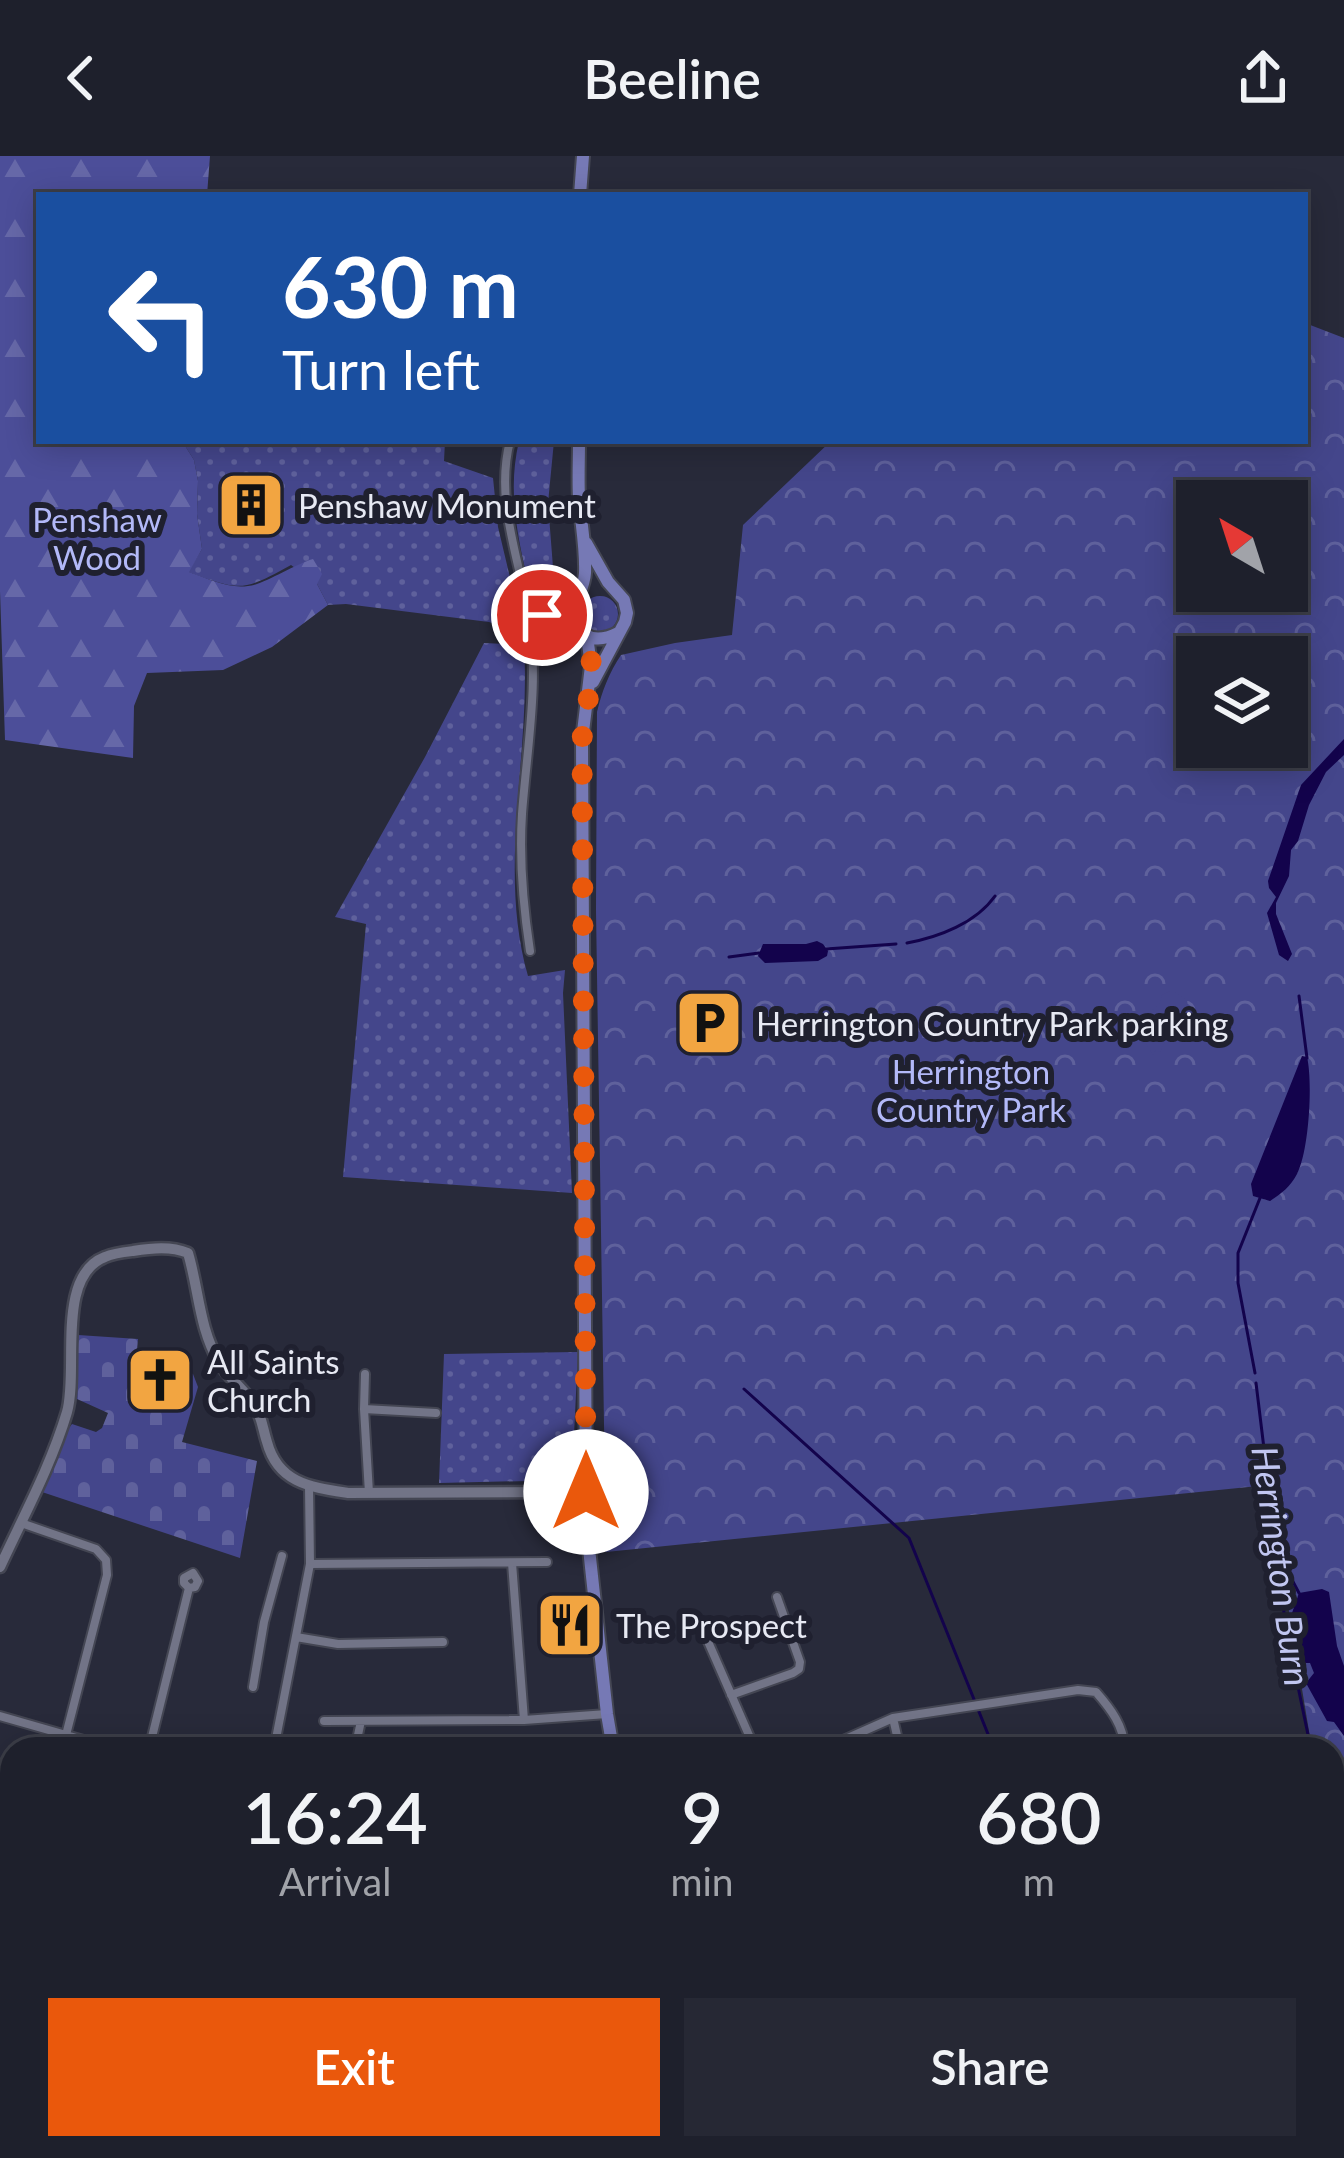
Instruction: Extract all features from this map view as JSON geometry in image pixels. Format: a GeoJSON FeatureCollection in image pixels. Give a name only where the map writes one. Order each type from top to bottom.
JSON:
{"type":"FeatureCollection","features":[{"type":"Feature","properties":{"kind":"main road"},"geometry":{"type":"LineString","coordinates":[[580,192],[583,156]]}},
{"type":"Feature","properties":{"kind":"main road"},"geometry":{"type":"LineString","coordinates":[[579,444],[585,568],[579,599],[582,631],[591,656],[582,740],[586,1492],[611,1737]]}},
{"type":"Feature","properties":{"kind":"main road"},"geometry":{"type":"LineString","coordinates":[[584,539],[624,600],[627,613],[590,688]]}},
{"type":"Feature","properties":{"kind":"main road"},"geometry":{"type":"LineString","coordinates":[[579,599],[596,586],[616,591]]}},
{"type":"Feature","properties":{"kind":"main road"},"geometry":{"type":"LineString","coordinates":[[582,631],[601,639],[618,633]]}},
{"type":"Feature","properties":{"kind":"street"},"geometry":{"type":"LineString","coordinates":[[510,444],[504,497],[529,616],[533,683],[521,875],[530,951]]}},
{"type":"Feature","properties":{"kind":"street"},"geometry":{"type":"LineString","coordinates":[[529,616],[579,599]]}},
{"type":"Feature","properties":{"kind":"street"},"geometry":{"type":"LineString","coordinates":[[542,615],[582,631]]}},
{"type":"Feature","properties":{"kind":"street"},"geometry":{"type":"LineString","coordinates":[[0,1568],[47,1466],[70,1400],[72,1312],[86,1271],[103,1257],[155,1248],[188,1253],[197,1302],[217,1359],[260,1415],[272,1458],[288,1477],[348,1493],[586,1492]]}},
{"type":"Feature","properties":{"kind":"street"},"geometry":{"type":"LineString","coordinates":[[365,1374],[369,1493]]}},
{"type":"Feature","properties":{"kind":"street"},"geometry":{"type":"LineString","coordinates":[[364,1409],[436,1413]]}},
{"type":"Feature","properties":{"kind":"street"},"geometry":{"type":"LineString","coordinates":[[276,1737],[310,1564],[309,1486]]}},
{"type":"Feature","properties":{"kind":"street"},"geometry":{"type":"LineString","coordinates":[[20,1523],[96,1549],[106,1560],[107,1575],[66,1735]]}},
{"type":"Feature","properties":{"kind":"street"},"geometry":{"type":"LineString","coordinates":[[253,1688],[264,1622],[283,1556]]}},
{"type":"Feature","properties":{"kind":"street"},"geometry":{"type":"LineString","coordinates":[[310,1564],[547,1562]]}},
{"type":"Feature","properties":{"kind":"street"},"geometry":{"type":"LineString","coordinates":[[512,1563],[524,1720]]}},
{"type":"Feature","properties":{"kind":"street"},"geometry":{"type":"LineString","coordinates":[[152,1737],[189,1588]]}},
{"type":"Feature","properties":{"kind":"street"},"geometry":{"type":"LineString","coordinates":[[731,1695],[799,1669],[777,1597]]}},
{"type":"Feature","properties":{"kind":"street"},"geometry":{"type":"LineString","coordinates":[[297,1632],[338,1644],[442,1642]]}},
{"type":"Feature","properties":{"kind":"street"},"geometry":{"type":"LineString","coordinates":[[706,1637],[749,1737]]}},
{"type":"Feature","properties":{"kind":"street"},"geometry":{"type":"LineString","coordinates":[[855,1737],[893,1718],[1078,1690],[1096,1692],[1124,1737]]}},
{"type":"Feature","properties":{"kind":"street"},"geometry":{"type":"LineString","coordinates":[[324,1721],[524,1720],[607,1714]]}},
{"type":"Feature","properties":{"kind":"street"},"geometry":{"type":"LineString","coordinates":[[0,1716],[73,1737]]}},
{"type":"Feature","properties":{"kind":"street"},"geometry":{"type":"LineString","coordinates":[[893,1718],[897,1737]]}},
{"type":"Feature","properties":{"kind":"street"},"geometry":{"type":"LineString","coordinates":[[358,1737],[361,1720]]}},
{"type":"Feature","properties":{"kind":"green space","name":"Penshaw Wood"},"geometry":{"type":"Polygon","coordinates":[[[0,156],[210,156],[207,192],[36,192],[36,444],[184,444],[194,460],[198,481],[202,549],[189,572],[240,587],[313,559],[322,574],[317,584],[328,605],[272,647],[223,670],[147,673],[134,706],[133,758],[5,740],[0,591],[0,156]]]}},
{"type":"Feature","properties":{"kind":"green space","name":"Herrington Country Park"},"geometry":{"type":"Polygon","coordinates":[[[1308,324],[1344,338],[1344,1737],[1310,1737],[1268,1485],[606,1552],[597,712],[621,655],[732,635],[743,525],[828,444],[1308,444],[1308,324]]]}},
{"type":"Feature","properties":{"kind":"green space"},"geometry":{"type":"Polygon","coordinates":[[[184,444],[445,444],[444,461],[493,478],[498,527],[522,628],[518,632],[489,622],[328,605],[317,584],[291,565],[241,586],[188,572],[202,549],[194,460],[184,444]]]}},
{"type":"Feature","properties":{"kind":"green space"},"geometry":{"type":"Polygon","coordinates":[[[518,444],[554,444],[548,503],[555,593],[532,600],[514,501],[518,444]]]}},
{"type":"Feature","properties":{"kind":"green space"},"geometry":{"type":"Polygon","coordinates":[[[600,596],[613,601],[618,614],[613,627],[600,632],[587,627],[582,614],[587,601],[600,596]]]}},
{"type":"Feature","properties":{"kind":"green space"},"geometry":{"type":"Polygon","coordinates":[[[484,643],[524,645],[515,894],[528,976],[565,970],[572,1193],[343,1177],[366,924],[335,917],[484,643]]]}},
{"type":"Feature","properties":{"kind":"green space"},"geometry":{"type":"Polygon","coordinates":[[[1172,990],[1187,1000],[1187,1010],[1160,1052],[1153,1055],[1146,1044],[1124,1030],[1138,1024],[1172,990]]]}},
{"type":"Feature","properties":{"kind":"green space"},"geometry":{"type":"Polygon","coordinates":[[[78,1335],[138,1339],[137,1350],[166,1357],[193,1374],[198,1387],[182,1442],[257,1461],[240,1558],[42,1492],[60,1440],[72,1424],[96,1432],[108,1413],[77,1399],[78,1335]]]}},
{"type":"Feature","properties":{"kind":"green space"},"geometry":{"type":"Polygon","coordinates":[[[578,1352],[569,1480],[439,1483],[444,1354],[578,1352]]]}},
{"type":"Feature","properties":{"kind":"shaded area"},"geometry":{"type":"Polygon","coordinates":[[[1344,739],[1344,755],[1326,772],[1309,805],[1291,850],[1289,876],[1276,903],[1292,954],[1288,961],[1279,955],[1267,913],[1276,897],[1268,881],[1301,785],[1344,739]]]}},
{"type":"Feature","properties":{"kind":"shaded area"},"geometry":{"type":"Polygon","coordinates":[[[817,941],[828,951],[818,961],[765,963],[758,956],[763,944],[817,941]]]}},
{"type":"Feature","properties":{"kind":"shaded area"},"geometry":{"type":"Polygon","coordinates":[[[1302,1056],[1307,1057],[1310,1083],[1304,1150],[1295,1178],[1270,1201],[1253,1196],[1251,1184],[1302,1056]]]}},
{"type":"Feature","properties":{"kind":"shaded area"},"geometry":{"type":"Polygon","coordinates":[[[1329,1592],[1344,1666],[1344,1736],[1334,1722],[1327,1721],[1306,1683],[1314,1673],[1310,1663],[1302,1663],[1296,1638],[1305,1627],[1292,1613],[1299,1593],[1329,1592]]]}},
{"type":"Feature","properties":{"kind":"waterway"},"geometry":{"type":"LineString","coordinates":[[907,943],[956,927],[995,896]]}},
{"type":"Feature","properties":{"kind":"waterway"},"geometry":{"type":"LineString","coordinates":[[826,949],[896,944]]}},
{"type":"Feature","properties":{"kind":"waterway"},"geometry":{"type":"LineString","coordinates":[[729,957],[759,953]]}},
{"type":"Feature","properties":{"kind":"waterway","name":"Herrington Burn"},"geometry":{"type":"LineString","coordinates":[[1299,996],[1307,1058]]}},
{"type":"Feature","properties":{"kind":"waterway","name":"Herrington Burn"},"geometry":{"type":"LineString","coordinates":[[1255,1373],[1238,1283],[1238,1253],[1260,1198]]}},
{"type":"Feature","properties":{"kind":"waterway","name":"Herrington Burn"},"geometry":{"type":"LineString","coordinates":[[1256,1383],[1286,1629],[1308,1737]]}},
{"type":"Feature","properties":{"kind":"waterway","name":"Herrington Burn"},"geometry":{"type":"LineString","coordinates":[[744,1389],[909,1538],[989,1737]]}},
{"type":"Feature","properties":{"kind":"waterway"},"geometry":{"type":"LineString","coordinates":[[1280,1572],[1290,1576],[1299,1593]]}},
{"type":"Feature","properties":{"kind":"place","name":"Penshaw Monument"},"geometry":{"type":"Point","coordinates":[251,505]}},
{"type":"Feature","properties":{"kind":"place","name":"Herrington Country Park parking"},"geometry":{"type":"Point","coordinates":[709,1023]}},
{"type":"Feature","properties":{"kind":"place","name":"All Saints Church"},"geometry":{"type":"Point","coordinates":[160,1380]}},
{"type":"Feature","properties":{"kind":"place","name":"The Prospect"},"geometry":{"type":"Point","coordinates":[570,1625]}},
{"type":"Feature","properties":{"kind":"route"},"geometry":{"type":"LineString","coordinates":[[542,615],[577,626],[586,636],[591,656],[582,740],[586,1492]]}}]}
